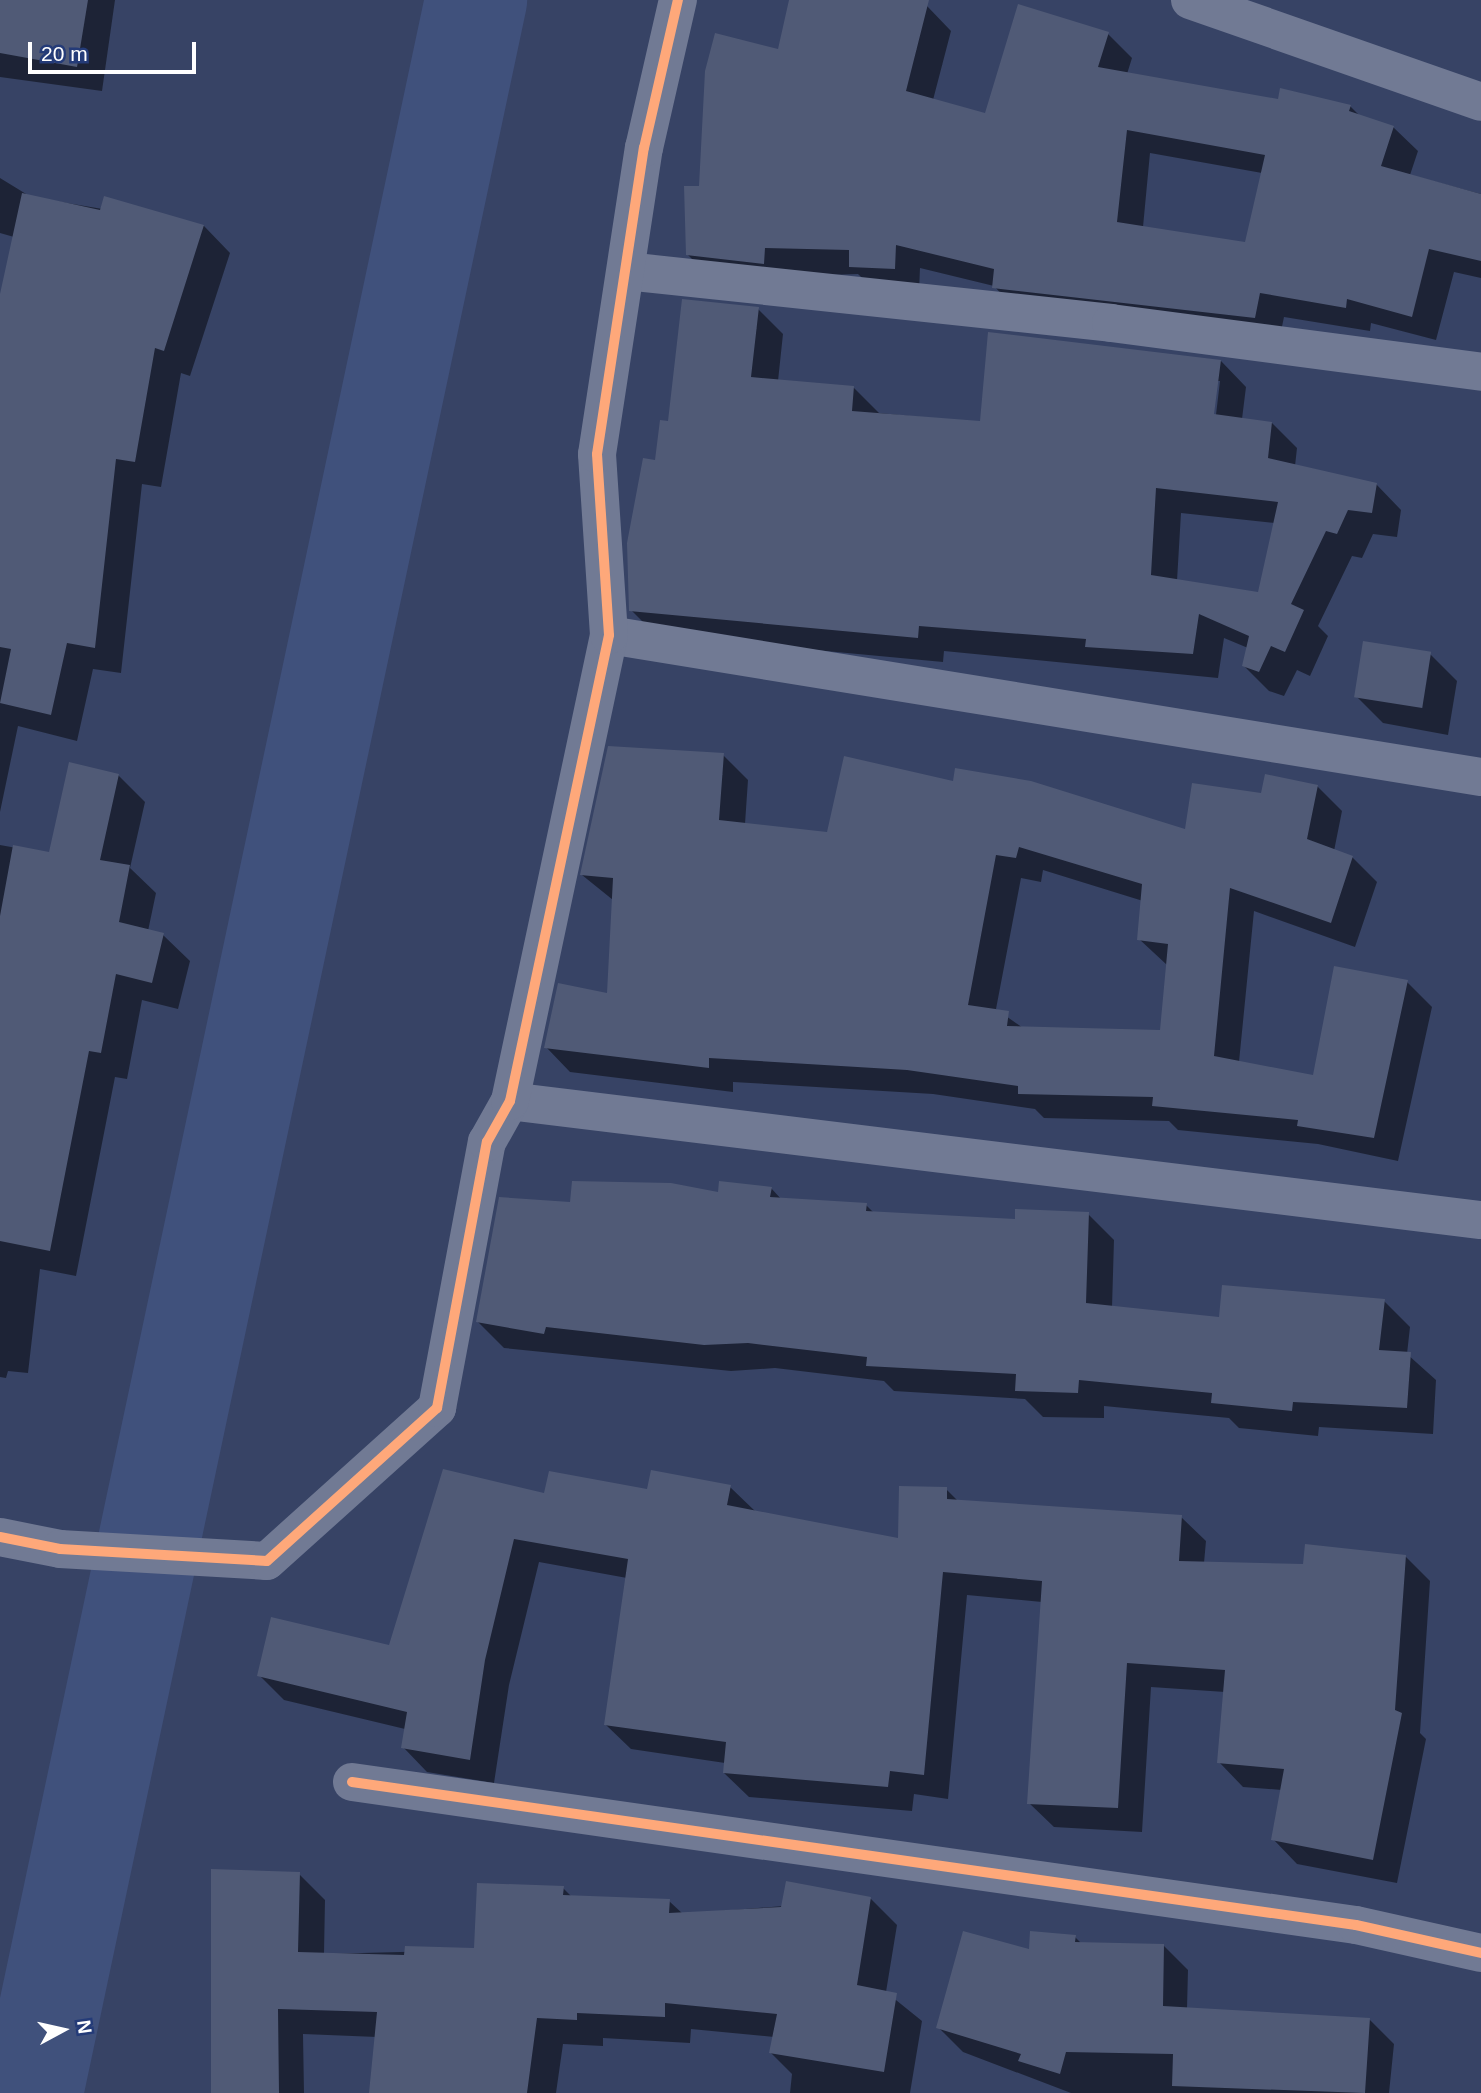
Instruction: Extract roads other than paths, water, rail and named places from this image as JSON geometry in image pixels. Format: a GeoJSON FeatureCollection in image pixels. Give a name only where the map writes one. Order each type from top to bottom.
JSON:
{"type":"FeatureCollection","features":[{"type":"Feature","properties":{"kind":"street"},"geometry":{"type":"LineString","coordinates":[[0,1536],[60,1549],[211,1561],[267,1561],[437,1408],[487,1142],[510,1101],[609,635],[597,454],[644,148],[678,0]]}},
{"type":"Feature","properties":{"kind":"street"},"geometry":{"type":"LineString","coordinates":[[1190,0],[1481,102]]}},
{"type":"Feature","properties":{"kind":"street"},"geometry":{"type":"LineString","coordinates":[[626,271],[1111,323],[1481,372]]}},
{"type":"Feature","properties":{"kind":"street"},"geometry":{"type":"LineString","coordinates":[[609,635],[1481,777]]}},
{"type":"Feature","properties":{"kind":"street"},"geometry":{"type":"LineString","coordinates":[[510,1101],[1481,1220]]}},
{"type":"Feature","properties":{"kind":"street"},"geometry":{"type":"LineString","coordinates":[[352,1782],[1356,1925],[1481,1952]]}},
{"type":"Feature","properties":{"kind":"waterway"},"geometry":{"type":"LineString","coordinates":[[32,2093],[476,0]]}}]}
